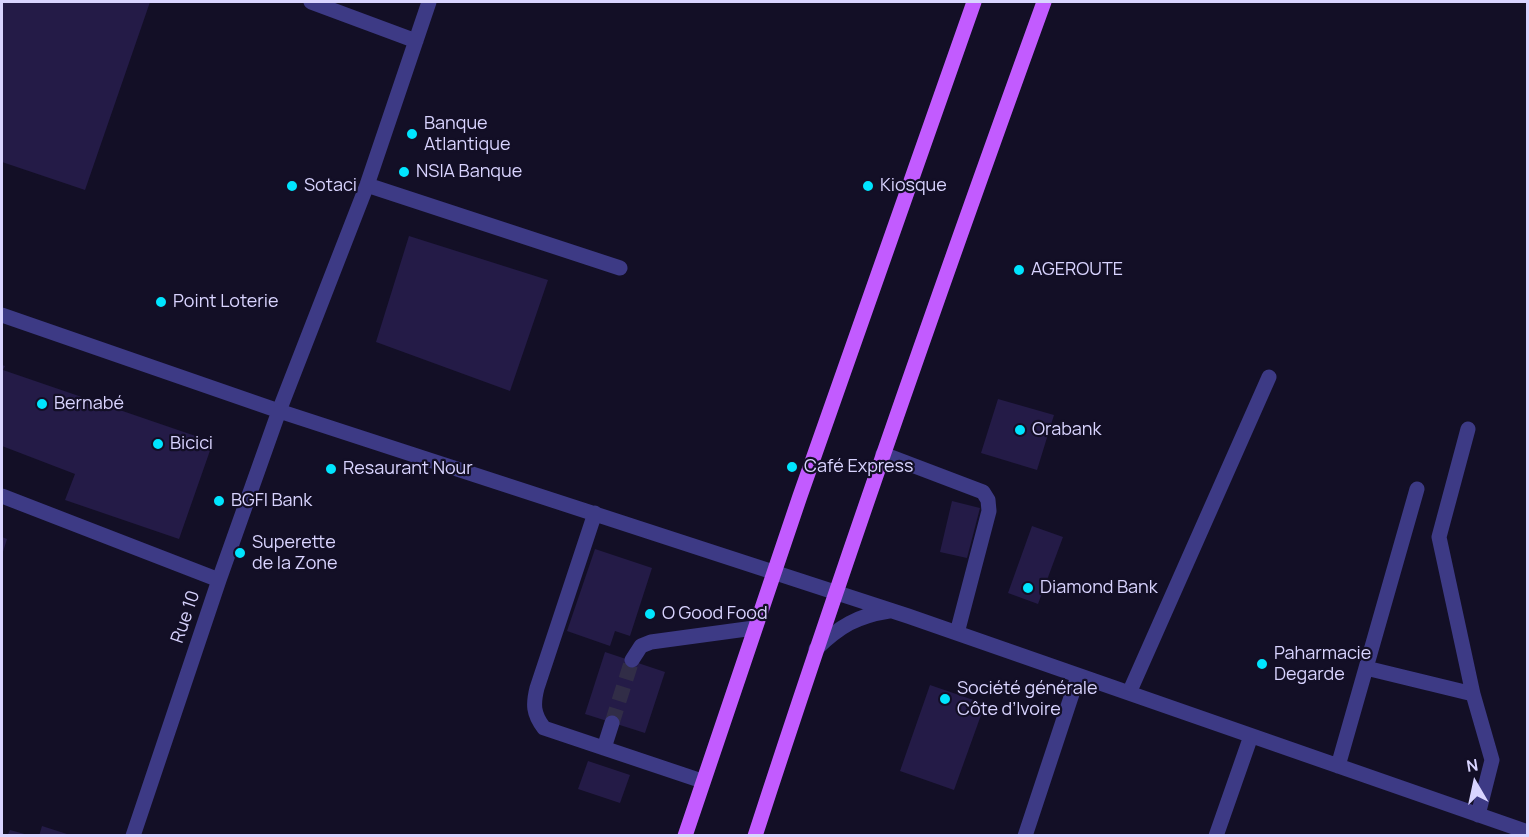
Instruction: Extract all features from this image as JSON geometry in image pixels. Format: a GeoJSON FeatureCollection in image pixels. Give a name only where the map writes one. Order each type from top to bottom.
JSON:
{"type":"FeatureCollection","features":[{"type":"Feature","properties":{"kind":"main road"},"geometry":{"type":"LineString","coordinates":[[685,836],[754,628],[927,130],[974,2]]}},
{"type":"Feature","properties":{"kind":"main road"},"geometry":{"type":"LineString","coordinates":[[755,836],[835,592],[952,256],[1044,2]]}},
{"type":"Feature","properties":{"kind":"street"},"geometry":{"type":"LineString","coordinates":[[311,2],[416,41]]}},
{"type":"Feature","properties":{"kind":"street","name":"Rue 10"},"geometry":{"type":"LineString","coordinates":[[133,836],[219,580],[279,411],[367,185],[429,2]]}},
{"type":"Feature","properties":{"kind":"street"},"geometry":{"type":"LineString","coordinates":[[367,185],[620,268]]}},
{"type":"Feature","properties":{"kind":"street"},"geometry":{"type":"LineString","coordinates":[[2,315],[279,411],[892,610],[1527,832]]}},
{"type":"Feature","properties":{"kind":"street"},"geometry":{"type":"LineString","coordinates":[[1129,693],[1269,377]]}},
{"type":"Feature","properties":{"kind":"street"},"geometry":{"type":"LineString","coordinates":[[1468,429],[1438,537],[1473,693],[1492,760],[1478,815]]}},
{"type":"Feature","properties":{"kind":"street"},"geometry":{"type":"LineString","coordinates":[[883,454],[983,492],[988,500],[989,511],[957,633]]}},
{"type":"Feature","properties":{"kind":"street"},"geometry":{"type":"LineString","coordinates":[[1338,766],[1417,489]]}},
{"type":"Feature","properties":{"kind":"street"},"geometry":{"type":"LineString","coordinates":[[2,496],[219,580]]}},
{"type":"Feature","properties":{"kind":"street"},"geometry":{"type":"LineString","coordinates":[[595,513],[534,702],[535,717],[544,728],[702,781]]}},
{"type":"Feature","properties":{"kind":"street"},"geometry":{"type":"LineString","coordinates":[[816,649],[835,631],[848,623],[892,610]]}},
{"type":"Feature","properties":{"kind":"street"},"geometry":{"type":"LineString","coordinates":[[632,660],[641,646],[651,642],[754,628]]}},
{"type":"Feature","properties":{"kind":"street"},"geometry":{"type":"LineString","coordinates":[[1366,668],[1473,693]]}},
{"type":"Feature","properties":{"kind":"street"},"geometry":{"type":"LineString","coordinates":[[1025,836],[1078,676]]}},
{"type":"Feature","properties":{"kind":"street"},"geometry":{"type":"LineString","coordinates":[[604,748],[612,723]]}},
{"type":"Feature","properties":{"kind":"street"},"geometry":{"type":"LineString","coordinates":[[1216,836],[1251,736]]}},
{"type":"Feature","properties":{"kind":"building"},"geometry":{"type":"Polygon","coordinates":[[[2,2],[150,2],[85,190],[2,162],[2,2]]]}},
{"type":"Feature","properties":{"kind":"building"},"geometry":{"type":"Polygon","coordinates":[[[409,236],[548,280],[510,391],[376,342],[409,236]]]}},
{"type":"Feature","properties":{"kind":"building"},"geometry":{"type":"Polygon","coordinates":[[[2,365],[5,366],[3,370],[213,442],[179,539],[65,500],[75,474],[2,446],[2,365]]]}},
{"type":"Feature","properties":{"kind":"building"},"geometry":{"type":"Polygon","coordinates":[[[998,399],[1054,415],[1037,470],[981,453],[998,399]]]}},
{"type":"Feature","properties":{"kind":"building"},"geometry":{"type":"Polygon","coordinates":[[[952,501],[980,508],[967,558],[940,552],[952,501]]]}},
{"type":"Feature","properties":{"kind":"building"},"geometry":{"type":"Polygon","coordinates":[[[1032,526],[1063,537],[1038,604],[1008,593],[1032,526]]]}},
{"type":"Feature","properties":{"kind":"building"},"geometry":{"type":"Polygon","coordinates":[[[2,537],[7,539],[2,555],[2,537]]]}},
{"type":"Feature","properties":{"kind":"building"},"geometry":{"type":"Polygon","coordinates":[[[595,549],[652,568],[630,636],[615,631],[610,646],[567,631],[595,549]]]}},
{"type":"Feature","properties":{"kind":"building"},"geometry":{"type":"Polygon","coordinates":[[[605,652],[665,672],[645,733],[585,714],[605,652]]]}},
{"type":"Feature","properties":{"kind":"building"},"geometry":{"type":"Polygon","coordinates":[[[930,685],[985,704],[954,790],[900,771],[930,685]]]}},
{"type":"Feature","properties":{"kind":"building"},"geometry":{"type":"Polygon","coordinates":[[[588,761],[630,775],[620,803],[578,789],[588,761]]]}},
{"type":"Feature","properties":{"kind":"building"},"geometry":{"type":"Polygon","coordinates":[[[42,826],[70,835],[70,836],[39,836],[42,826]]]}},
{"type":"Feature","properties":{"kind":"building"},"geometry":{"type":"Polygon","coordinates":[[[10,830],[28,835],[28,836],[7,836],[10,830]]]}},
{"type":"Feature","properties":{"kind":"tunnel"},"geometry":{"type":"LineString","coordinates":[[612,723],[632,660]]}},
{"type":"Feature","properties":{"kind":"place","name":"Banque Atlantique"},"geometry":{"type":"Point","coordinates":[412,134]}},
{"type":"Feature","properties":{"kind":"place","name":"NSIA Banque"},"geometry":{"type":"Point","coordinates":[404,172]}},
{"type":"Feature","properties":{"kind":"place","name":"Sotaci"},"geometry":{"type":"Point","coordinates":[292,186]}},
{"type":"Feature","properties":{"kind":"place","name":"Kiosque"},"geometry":{"type":"Point","coordinates":[868,186]}},
{"type":"Feature","properties":{"kind":"place","name":"AGEROUTE"},"geometry":{"type":"Point","coordinates":[1019,270]}},
{"type":"Feature","properties":{"kind":"place","name":"Point Loterie"},"geometry":{"type":"Point","coordinates":[161,302]}},
{"type":"Feature","properties":{"kind":"place","name":"Bernabé"},"geometry":{"type":"Point","coordinates":[42,404]}},
{"type":"Feature","properties":{"kind":"place","name":"Orabank"},"geometry":{"type":"Point","coordinates":[1020,430]}},
{"type":"Feature","properties":{"kind":"place","name":"Bicici"},"geometry":{"type":"Point","coordinates":[158,444]}},
{"type":"Feature","properties":{"kind":"place","name":"Café Express"},"geometry":{"type":"Point","coordinates":[792,467]}},
{"type":"Feature","properties":{"kind":"place","name":"Resaurant Nour"},"geometry":{"type":"Point","coordinates":[331,469]}},
{"type":"Feature","properties":{"kind":"place","name":"BGFI Bank"},"geometry":{"type":"Point","coordinates":[219,501]}},
{"type":"Feature","properties":{"kind":"place","name":"Superette de la Zone"},"geometry":{"type":"Point","coordinates":[240,553]}},
{"type":"Feature","properties":{"kind":"place","name":"Diamond Bank"},"geometry":{"type":"Point","coordinates":[1028,588]}},
{"type":"Feature","properties":{"kind":"place","name":"O Good Food"},"geometry":{"type":"Point","coordinates":[650,614]}},
{"type":"Feature","properties":{"kind":"place","name":"Paharmacie Degarde"},"geometry":{"type":"Point","coordinates":[1262,664]}},
{"type":"Feature","properties":{"kind":"place","name":"Société générale Côte d’Ivoire"},"geometry":{"type":"Point","coordinates":[945,699]}}]}
